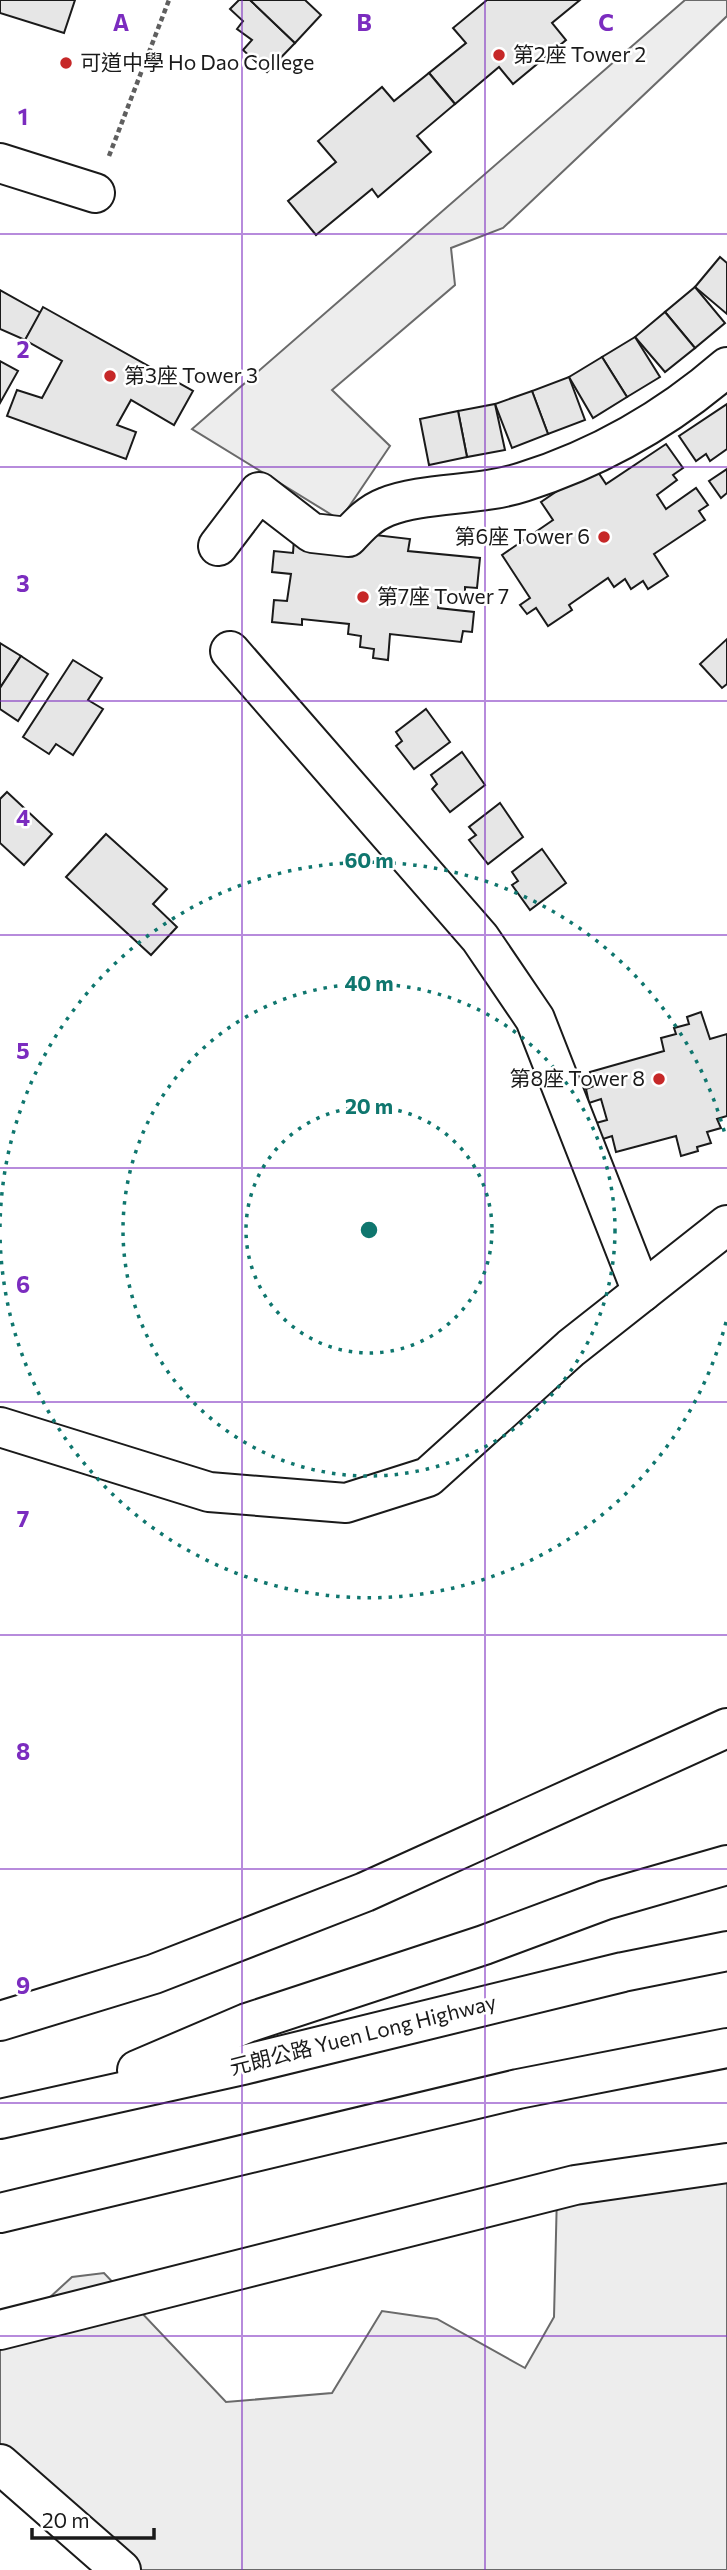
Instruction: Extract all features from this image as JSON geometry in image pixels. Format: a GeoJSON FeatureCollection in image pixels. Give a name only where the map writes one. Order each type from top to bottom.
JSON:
{"type":"FeatureCollection","features":[{"type":"Feature","properties":{"kind":"main road"},"geometry":{"type":"LineString","coordinates":[[0,163],[95,193]]}},
{"type":"Feature","properties":{"kind":"main road"},"geometry":{"type":"LineString","coordinates":[[218,546],[259,492],[312,533],[348,537],[370,515],[384,508],[522,483],[607,450],[684,404],[727,367]]}},
{"type":"Feature","properties":{"kind":"main road"},"geometry":{"type":"LineString","coordinates":[[230,651],[480,938],[535,1019],[642,1292]]}},
{"type":"Feature","properties":{"kind":"main road"},"geometry":{"type":"LineString","coordinates":[[0,1427],[209,1492],[346,1503],[428,1477],[571,1348],[727,1225]]}},
{"type":"Feature","properties":{"kind":"main road"},"geometry":{"type":"LineString","coordinates":[[0,2021],[154,1974],[365,1892],[727,1728]]}},
{"type":"Feature","properties":{"kind":"main road"},"geometry":{"type":"LineString","coordinates":[[52,2106],[247,2023],[484,1945],[605,1900],[727,1865]]}},
{"type":"Feature","properties":{"kind":"main road","name":"元朗公路 Yuen Long Highway"},"geometry":{"type":"LineString","coordinates":[[0,2119],[243,2065],[623,1972],[727,1951]]}},
{"type":"Feature","properties":{"kind":"main road"},"geometry":{"type":"LineString","coordinates":[[0,2213],[505,2092],[727,2048]]}},
{"type":"Feature","properties":{"kind":"main road"},"geometry":{"type":"LineString","coordinates":[[0,2330],[575,2185],[727,2163]]}},
{"type":"Feature","properties":{"kind":"main road"},"geometry":{"type":"LineString","coordinates":[[0,2464],[121,2570]]}},
{"type":"Feature","properties":{"kind":"path"},"geometry":{"type":"LineString","coordinates":[[95,193],[169,0]]}},
{"type":"Feature","properties":{"kind":"shaded area"},"geometry":{"type":"Polygon","coordinates":[[[685,0],[727,0],[727,16],[503,228],[451,248],[455,285],[332,390],[390,446],[340,520],[192,429],[685,0]]]}},
{"type":"Feature","properties":{"kind":"shaded area"},"geometry":{"type":"Polygon","coordinates":[[[727,2161],[727,2570],[123,2570],[0,2478],[0,2315],[24,2321],[72,2277],[104,2273],[226,2402],[332,2393],[382,2311],[437,2319],[525,2368],[554,2317],[557,2193],[727,2161]]]}},
{"type":"Feature","properties":{"kind":"building"},"geometry":{"type":"Polygon","coordinates":[[[0,0],[75,0],[64,33],[0,13],[0,0]]]}},
{"type":"Feature","properties":{"kind":"building"},"geometry":{"type":"Polygon","coordinates":[[[239,0],[250,0],[295,43],[267,72],[243,50],[252,40],[237,29],[243,21],[230,9],[239,0]]]}},
{"type":"Feature","properties":{"kind":"building"},"geometry":{"type":"Polygon","coordinates":[[[250,0],[305,0],[321,15],[295,43],[250,0]]]}},
{"type":"Feature","properties":{"kind":"building","name":"第2座 Tower 2"},"geometry":{"type":"Polygon","coordinates":[[[487,0],[580,0],[552,23],[566,40],[513,84],[499,67],[455,104],[429,73],[466,43],[453,28],[487,0]]]}},
{"type":"Feature","properties":{"kind":"building"},"geometry":{"type":"Polygon","coordinates":[[[429,73],[455,104],[417,136],[431,152],[378,197],[372,189],[316,235],[288,201],[336,162],[318,141],[382,87],[394,101],[429,73]]]}},
{"type":"Feature","properties":{"kind":"building"},"geometry":{"type":"Polygon","coordinates":[[[720,257],[727,263],[727,314],[695,287],[720,257]]]}},
{"type":"Feature","properties":{"kind":"building"},"geometry":{"type":"Polygon","coordinates":[[[695,287],[725,323],[695,348],[665,312],[695,287]]]}},
{"type":"Feature","properties":{"kind":"building"},"geometry":{"type":"Polygon","coordinates":[[[0,290],[41,313],[25,340],[0,329],[0,290]]]}},
{"type":"Feature","properties":{"kind":"building","name":"第3座 Tower 3"},"geometry":{"type":"Polygon","coordinates":[[[43,307],[193,391],[174,425],[131,400],[117,425],[136,432],[126,459],[7,416],[17,390],[42,398],[62,361],[25,340],[43,307]]]}},
{"type":"Feature","properties":{"kind":"building"},"geometry":{"type":"Polygon","coordinates":[[[665,312],[695,348],[665,372],[635,337],[665,312]]]}},
{"type":"Feature","properties":{"kind":"building"},"geometry":{"type":"Polygon","coordinates":[[[635,337],[660,377],[627,397],[602,357],[635,337]]]}},
{"type":"Feature","properties":{"kind":"building"},"geometry":{"type":"Polygon","coordinates":[[[602,357],[627,397],[593,418],[569,377],[602,357]]]}},
{"type":"Feature","properties":{"kind":"building"},"geometry":{"type":"Polygon","coordinates":[[[0,361],[18,371],[0,403],[0,361]]]}},
{"type":"Feature","properties":{"kind":"building"},"geometry":{"type":"Polygon","coordinates":[[[569,377],[585,420],[548,434],[532,391],[569,377]]]}},
{"type":"Feature","properties":{"kind":"building"},"geometry":{"type":"Polygon","coordinates":[[[532,391],[548,434],[512,448],[495,404],[532,391]]]}},
{"type":"Feature","properties":{"kind":"building"},"geometry":{"type":"Polygon","coordinates":[[[495,404],[505,450],[467,457],[458,411],[495,404]]]}},
{"type":"Feature","properties":{"kind":"building"},"geometry":{"type":"Polygon","coordinates":[[[727,404],[727,449],[710,461],[706,454],[696,461],[679,436],[727,404]]]}},
{"type":"Feature","properties":{"kind":"building"},"geometry":{"type":"Polygon","coordinates":[[[458,411],[467,457],[429,465],[420,419],[458,411]]]}},
{"type":"Feature","properties":{"kind":"building","name":"第6座 Tower 6"},"geometry":{"type":"Polygon","coordinates":[[[666,444],[683,468],[673,475],[677,480],[657,495],[666,509],[696,488],[708,505],[699,511],[705,520],[654,554],[668,576],[648,589],[643,581],[631,589],[625,579],[614,587],[608,578],[569,605],[572,610],[548,626],[536,608],[527,614],[520,605],[530,598],[502,555],[553,520],[541,502],[594,466],[606,484],[666,444]]]}},
{"type":"Feature","properties":{"kind":"building"},"geometry":{"type":"Polygon","coordinates":[[[727,469],[727,493],[721,498],[709,481],[727,469]]]}},
{"type":"Feature","properties":{"kind":"building","name":"第7座 Tower 7"},"geometry":{"type":"Polygon","coordinates":[[[358,533],[410,539],[408,551],[480,558],[477,588],[465,587],[465,594],[440,592],[438,608],[474,612],[472,632],[463,631],[461,642],[390,634],[388,660],[373,658],[374,649],[360,647],[361,636],[348,634],[349,624],[302,619],[302,625],[272,622],[274,600],[287,601],[291,574],[272,572],[274,551],[293,553],[294,539],[358,533]]]}},
{"type":"Feature","properties":{"kind":"building"},"geometry":{"type":"Polygon","coordinates":[[[727,639],[727,684],[722,688],[700,664],[727,639]]]}},
{"type":"Feature","properties":{"kind":"building"},"geometry":{"type":"Polygon","coordinates":[[[0,643],[21,656],[0,688],[0,643]]]}},
{"type":"Feature","properties":{"kind":"building"},"geometry":{"type":"Polygon","coordinates":[[[21,656],[48,674],[18,721],[0,709],[0,688],[21,656]]]}},
{"type":"Feature","properties":{"kind":"building"},"geometry":{"type":"Polygon","coordinates":[[[73,660],[102,678],[88,700],[103,709],[73,755],[56,744],[49,754],[23,737],[73,660]]]}},
{"type":"Feature","properties":{"kind":"building"},"geometry":{"type":"Polygon","coordinates":[[[426,709],[450,742],[414,769],[396,746],[402,741],[396,732],[426,709]]]}},
{"type":"Feature","properties":{"kind":"building"},"geometry":{"type":"Polygon","coordinates":[[[462,752],[485,785],[450,812],[432,789],[437,784],[431,775],[462,752]]]}},
{"type":"Feature","properties":{"kind":"building"},"geometry":{"type":"Polygon","coordinates":[[[7,792],[52,834],[24,865],[0,843],[0,799],[7,792]]]}},
{"type":"Feature","properties":{"kind":"building"},"geometry":{"type":"Polygon","coordinates":[[[500,803],[523,837],[488,864],[469,840],[476,835],[469,827],[500,803]]]}},
{"type":"Feature","properties":{"kind":"building"},"geometry":{"type":"Polygon","coordinates":[[[106,834],[167,889],[153,904],[177,927],[151,955],[66,877],[106,834]]]}},
{"type":"Feature","properties":{"kind":"building"},"geometry":{"type":"Polygon","coordinates":[[[542,849],[566,883],[530,910],[512,885],[518,881],[512,872],[542,849]]]}},
{"type":"Feature","properties":{"kind":"building","name":"第8座 Tower 8"},"geometry":{"type":"Polygon","coordinates":[[[701,1012],[710,1039],[727,1034],[727,1116],[717,1119],[721,1128],[707,1132],[711,1143],[697,1147],[698,1151],[681,1156],[676,1136],[616,1152],[612,1136],[600,1140],[596,1123],[607,1120],[601,1099],[589,1103],[586,1089],[594,1086],[590,1072],[664,1051],[661,1038],[676,1034],[674,1028],[689,1024],[687,1017],[701,1012]]]}},
{"type":"Feature","properties":{"kind":"place","name":"第2座 Tower 2"},"geometry":{"type":"Point","coordinates":[499,55]}},
{"type":"Feature","properties":{"kind":"place","name":"可道中學 Ho Dao College"},"geometry":{"type":"Point","coordinates":[66,63]}},
{"type":"Feature","properties":{"kind":"place","name":"第3座 Tower 3"},"geometry":{"type":"Point","coordinates":[110,376]}},
{"type":"Feature","properties":{"kind":"place","name":"第6座 Tower 6"},"geometry":{"type":"Point","coordinates":[604,537]}},
{"type":"Feature","properties":{"kind":"place","name":"第7座 Tower 7"},"geometry":{"type":"Point","coordinates":[363,597]}},
{"type":"Feature","properties":{"kind":"place","name":"第8座 Tower 8"},"geometry":{"type":"Point","coordinates":[659,1079]}}]}
